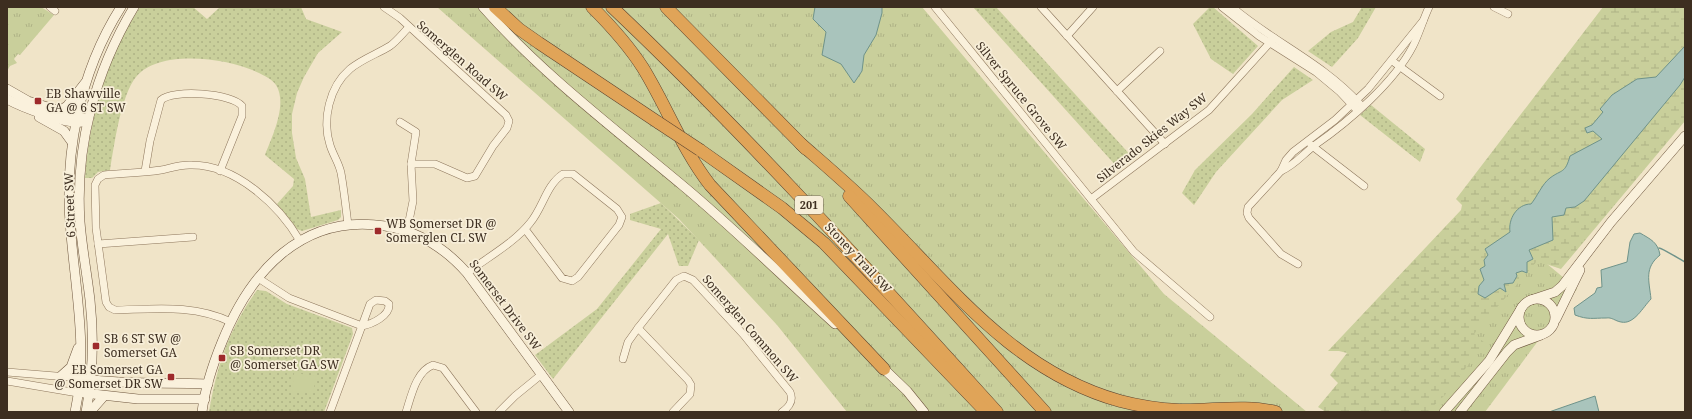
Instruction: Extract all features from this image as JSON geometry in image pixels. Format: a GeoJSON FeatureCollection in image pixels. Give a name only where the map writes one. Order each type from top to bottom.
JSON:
{"type":"FeatureCollection","features":[{"type":"Feature","properties":{"kind":"highway"},"geometry":{"type":"LineString","coordinates":[[496,7],[519,29],[700,150],[777,204],[824,243],[986,412]]}},
{"type":"Feature","properties":{"kind":"highway"},"geometry":{"type":"LineString","coordinates":[[592,7],[634,55],[663,104],[687,151],[710,185],[884,369]]}},
{"type":"Feature","properties":{"kind":"highway","name":"Stoney Trail SW"},"geometry":{"type":"LineString","coordinates":[[612,7],[780,175],[854,253],[997,412]]}},
{"type":"Feature","properties":{"kind":"highway"},"geometry":{"type":"LineString","coordinates":[[666,7],[801,144],[1044,412]]}},
{"type":"Feature","properties":{"kind":"highway"},"geometry":{"type":"LineString","coordinates":[[801,144],[873,209],[958,296],[1004,339],[1020,352],[1054,374],[1084,389],[1103,396],[1147,407],[1180,410],[1237,408],[1276,412]]}},
{"type":"Feature","properties":{"kind":"main road","name":"6 Street SW"},"geometry":{"type":"LineString","coordinates":[[75,412],[80,378],[81,339],[79,299],[68,190],[72,142],[88,80],[99,50],[122,7]]}},
{"type":"Feature","properties":{"kind":"main road","name":"6 Street SW"},"geometry":{"type":"LineString","coordinates":[[86,412],[91,380],[92,319],[79,201],[81,162],[88,121],[104,66],[119,33],[134,7]]}},
{"type":"Feature","properties":{"kind":"main road"},"geometry":{"type":"LineString","coordinates":[[483,7],[513,38],[567,88],[732,229],[908,391],[924,412]]}},
{"type":"Feature","properties":{"kind":"main road"},"geometry":{"type":"LineString","coordinates":[[59,111],[67,106],[88,80]]}},
{"type":"Feature","properties":{"kind":"main road"},"geometry":{"type":"LineString","coordinates":[[7,89],[22,98],[59,111],[77,120]]}},
{"type":"Feature","properties":{"kind":"main road"},"geometry":{"type":"LineString","coordinates":[[7,99],[64,131],[72,142]]}},
{"type":"Feature","properties":{"kind":"main road"},"geometry":{"type":"LineString","coordinates":[[15,104],[77,120],[88,121]]}},
{"type":"Feature","properties":{"kind":"main road"},"geometry":{"type":"LineString","coordinates":[[1444,412],[1489,361],[1522,307],[1531,300],[1555,292],[1562,286],[1589,250],[1685,136]]}},
{"type":"Feature","properties":{"kind":"main road","name":"Somerset Drive SW"},"geometry":{"type":"LineString","coordinates":[[202,412],[208,384],[219,350],[231,322],[258,278],[270,263],[300,241],[323,231],[348,225],[374,224],[407,231],[438,247],[452,258],[467,273],[570,412]]}},
{"type":"Feature","properties":{"kind":"main road"},"geometry":{"type":"LineString","coordinates":[[1460,412],[1514,345],[1546,333],[1554,324],[1589,250]]}},
{"type":"Feature","properties":{"kind":"main road"},"geometry":{"type":"LineString","coordinates":[[1531,300],[1544,300],[1549,303],[1555,313],[1554,324]]}},
{"type":"Feature","properties":{"kind":"main road"},"geometry":{"type":"LineString","coordinates":[[1522,307],[1519,313],[1521,325],[1525,330],[1538,335]]}},
{"type":"Feature","properties":{"kind":"main road"},"geometry":{"type":"LineString","coordinates":[[61,376],[71,367],[81,339]]}},
{"type":"Feature","properties":{"kind":"main road"},"geometry":{"type":"LineString","coordinates":[[80,378],[123,383],[173,382],[208,384]]}},
{"type":"Feature","properties":{"kind":"main road"},"geometry":{"type":"LineString","coordinates":[[78,393],[138,399],[205,399]]}},
{"type":"Feature","properties":{"kind":"main road"},"geometry":{"type":"LineString","coordinates":[[90,412],[104,396]]}},
{"type":"Feature","properties":{"kind":"street"},"geometry":{"type":"LineString","coordinates":[[384,7],[409,27]]}},
{"type":"Feature","properties":{"kind":"street","name":"Silver Spruce Grove SW"},"geometry":{"type":"LineString","coordinates":[[935,7],[1134,252],[1210,317]]}},
{"type":"Feature","properties":{"kind":"street"},"geometry":{"type":"LineString","coordinates":[[1041,7],[1165,144]]}},
{"type":"Feature","properties":{"kind":"street"},"geometry":{"type":"LineString","coordinates":[[1067,36],[1093,7]]}},
{"type":"Feature","properties":{"kind":"street"},"geometry":{"type":"LineString","coordinates":[[1222,7],[1272,41],[1325,71],[1360,109]]}},
{"type":"Feature","properties":{"kind":"street"},"geometry":{"type":"LineString","coordinates":[[1232,7],[1272,41]]}},
{"type":"Feature","properties":{"kind":"street"},"geometry":{"type":"LineString","coordinates":[[1281,171],[1291,166],[1360,109],[1399,66],[1412,47],[1429,7]]}},
{"type":"Feature","properties":{"kind":"street"},"geometry":{"type":"LineString","coordinates":[[1494,7],[1508,14]]}},
{"type":"Feature","properties":{"kind":"street"},"geometry":{"type":"LineString","coordinates":[[1298,264],[1279,251],[1249,218],[1247,213],[1249,206],[1281,171],[1286,160],[1306,141],[1354,102],[1392,60],[1423,21]]}},
{"type":"Feature","properties":{"kind":"street","name":"Somerglen Road SW"},"geometry":{"type":"LineString","coordinates":[[348,225],[341,172],[329,143],[326,129],[328,108],[337,85],[349,70],[364,58],[391,45],[409,27],[506,115],[509,121],[507,128],[493,146],[478,173],[472,177],[467,178],[435,164],[411,164]]}},
{"type":"Feature","properties":{"kind":"street","name":"Silverado Skies Way SW"},"geometry":{"type":"LineString","coordinates":[[1091,199],[1209,110],[1272,41]]}},
{"type":"Feature","properties":{"kind":"street"},"geometry":{"type":"LineString","coordinates":[[1117,90],[1160,51]]}},
{"type":"Feature","properties":{"kind":"street"},"geometry":{"type":"LineString","coordinates":[[1392,60],[1440,96]]}},
{"type":"Feature","properties":{"kind":"street"},"geometry":{"type":"LineString","coordinates":[[145,172],[151,136],[162,100],[170,96],[190,94],[224,98],[236,101],[242,106],[242,116],[220,171]]}},
{"type":"Feature","properties":{"kind":"street"},"geometry":{"type":"LineString","coordinates":[[400,122],[416,132],[411,164],[413,201],[407,231]]}},
{"type":"Feature","properties":{"kind":"street"},"geometry":{"type":"LineString","coordinates":[[1306,141],[1364,186]]}},
{"type":"Feature","properties":{"kind":"street"},"geometry":{"type":"LineString","coordinates":[[231,322],[209,312],[193,310],[115,310],[111,308],[106,302],[98,244],[95,210],[96,182],[104,175],[145,172],[191,165],[209,167],[242,182],[267,201],[285,219],[300,241]]}},
{"type":"Feature","properties":{"kind":"street"},"geometry":{"type":"LineString","coordinates":[[467,273],[525,229],[535,216],[550,189],[560,176],[568,173],[574,174],[617,209],[622,217],[620,223],[614,231],[578,277],[572,281],[562,278],[525,229]]}},
{"type":"Feature","properties":{"kind":"street"},"geometry":{"type":"LineString","coordinates":[[98,244],[193,237]]}},
{"type":"Feature","properties":{"kind":"street","name":"Somerglen Common SW"},"geometry":{"type":"LineString","coordinates":[[638,328],[676,280],[684,276],[689,278],[743,334],[790,392],[792,399],[791,404],[782,412]]}},
{"type":"Feature","properties":{"kind":"street"},"geometry":{"type":"LineString","coordinates":[[258,278],[289,298],[362,326],[330,412]]}},
{"type":"Feature","properties":{"kind":"street"},"geometry":{"type":"LineString","coordinates":[[623,359],[628,342],[638,328],[678,368],[692,385],[690,394],[673,412]]}},
{"type":"Feature","properties":{"kind":"street"},"geometry":{"type":"LineString","coordinates":[[406,412],[418,380],[427,368],[433,365],[443,368],[476,412]]}},
{"type":"Feature","properties":{"kind":"street"},"geometry":{"type":"LineString","coordinates":[[7,372],[80,378]]}},
{"type":"Feature","properties":{"kind":"street"},"geometry":{"type":"LineString","coordinates":[[500,412],[515,396],[542,374]]}},
{"type":"Feature","properties":{"kind":"street"},"geometry":{"type":"LineString","coordinates":[[7,381],[78,393]]}},
{"type":"Feature","properties":{"kind":"green space"},"geometry":{"type":"Polygon","coordinates":[[[7,7],[41,7],[54,15],[20,55],[18,54],[14,59],[17,63],[10,66],[7,71],[7,7]]]}},
{"type":"Feature","properties":{"kind":"green space"},"geometry":{"type":"Polygon","coordinates":[[[140,7],[193,7],[207,19],[220,7],[301,7],[306,19],[342,32],[318,53],[304,77],[297,93],[292,114],[292,133],[296,158],[305,179],[311,217],[341,210],[341,217],[338,220],[302,231],[297,229],[277,204],[293,186],[294,179],[265,155],[275,130],[280,111],[279,93],[276,85],[273,81],[259,73],[231,63],[213,60],[195,58],[161,62],[147,68],[136,77],[126,96],[122,108],[110,170],[98,172],[92,178],[85,178],[87,156],[95,111],[102,89],[118,47],[128,26],[140,7]]]}},
{"type":"Feature","properties":{"kind":"green space"},"geometry":{"type":"Polygon","coordinates":[[[437,7],[922,7],[1164,294],[1307,412],[847,412],[777,325],[679,219],[437,7]]]}},
{"type":"Feature","properties":{"kind":"green space"},"geometry":{"type":"Polygon","coordinates":[[[973,7],[996,7],[1133,158],[1118,168],[973,7]]]}},
{"type":"Feature","properties":{"kind":"green space"},"geometry":{"type":"Polygon","coordinates":[[[1210,7],[1213,7],[1258,46],[1233,74],[1211,59],[1193,24],[1210,7]]]}},
{"type":"Feature","properties":{"kind":"green space"},"geometry":{"type":"Polygon","coordinates":[[[1362,7],[1376,7],[1358,38],[1332,67],[1308,51],[1331,32],[1353,22],[1362,7]]]}},
{"type":"Feature","properties":{"kind":"green space"},"geometry":{"type":"Polygon","coordinates":[[[1603,7],[1685,7],[1685,121],[1561,269],[1537,261],[1474,334],[1485,343],[1445,395],[1427,412],[1326,412],[1318,407],[1338,383],[1330,375],[1347,353],[1328,351],[1461,210],[1462,205],[1456,199],[1603,7]]]}},
{"type":"Feature","properties":{"kind":"green space"},"geometry":{"type":"Polygon","coordinates":[[[1294,67],[1313,80],[1282,100],[1216,172],[1194,205],[1182,193],[1195,170],[1252,114],[1294,67]]]}},
{"type":"Feature","properties":{"kind":"green space"},"geometry":{"type":"Polygon","coordinates":[[[1371,105],[1425,149],[1420,162],[1360,115],[1371,105]]]}},
{"type":"Feature","properties":{"kind":"green space"},"geometry":{"type":"Polygon","coordinates":[[[661,203],[699,240],[688,266],[679,266],[668,234],[553,379],[535,355],[597,309],[661,229],[630,220],[630,214],[661,203]]]}},
{"type":"Feature","properties":{"kind":"green space"},"geometry":{"type":"Polygon","coordinates":[[[1489,215],[1577,289],[1485,412],[1323,412],[1489,215]]]}},
{"type":"Feature","properties":{"kind":"green space"},"geometry":{"type":"Polygon","coordinates":[[[257,290],[266,291],[287,304],[352,328],[353,334],[324,412],[209,412],[220,363],[239,319],[257,290]]]}},
{"type":"Feature","properties":{"kind":"green space"},"geometry":{"type":"Polygon","coordinates":[[[294,373],[316,376],[313,394],[292,391],[294,373]]]}},
{"type":"Feature","properties":{"kind":"water"},"geometry":{"type":"Polygon","coordinates":[[[815,7],[882,7],[882,13],[876,35],[864,55],[862,71],[854,83],[841,64],[822,55],[826,32],[813,19],[815,7]]]}},
{"type":"Feature","properties":{"kind":"water"},"geometry":{"type":"Polygon","coordinates":[[[1685,46],[1685,77],[1680,85],[1584,201],[1575,207],[1566,208],[1564,215],[1552,217],[1553,240],[1529,250],[1533,259],[1527,262],[1527,273],[1522,271],[1516,273],[1517,276],[1513,283],[1504,284],[1506,292],[1500,288],[1485,298],[1478,294],[1479,286],[1484,280],[1480,269],[1485,266],[1484,260],[1488,255],[1485,249],[1510,232],[1510,222],[1514,213],[1518,209],[1531,204],[1547,181],[1565,168],[1570,156],[1602,139],[1593,131],[1587,133],[1585,128],[1592,125],[1603,112],[1600,109],[1612,95],[1637,79],[1656,77],[1685,46]]]}},
{"type":"Feature","properties":{"kind":"water"},"geometry":{"type":"Polygon","coordinates":[[[1640,233],[1655,244],[1660,255],[1655,260],[1650,270],[1649,280],[1651,299],[1638,315],[1626,322],[1619,322],[1610,318],[1587,318],[1575,315],[1574,308],[1595,293],[1597,288],[1602,287],[1601,270],[1627,262],[1630,242],[1634,234],[1640,233]]]}},
{"type":"Feature","properties":{"kind":"water"},"geometry":{"type":"Polygon","coordinates":[[[1595,396],[1599,412],[1549,412],[1595,396]]]}},
{"type":"Feature","properties":{"kind":"waterway"},"geometry":{"type":"LineString","coordinates":[[1659,248],[1685,262]]}},
{"type":"Feature","properties":{"kind":"place","name":"EB Shawville GA @ 6 ST SW"},"geometry":{"type":"Point","coordinates":[38,101]}},
{"type":"Feature","properties":{"kind":"place","name":"WB Somerset DR @ Somerglen CL SW"},"geometry":{"type":"Point","coordinates":[378,231]}},
{"type":"Feature","properties":{"kind":"place","name":"SB 6 ST SW @ Somerset GA"},"geometry":{"type":"Point","coordinates":[96,346]}},
{"type":"Feature","properties":{"kind":"place","name":"SB Somerset DR @ Somerset GA SW"},"geometry":{"type":"Point","coordinates":[222,358]}},
{"type":"Feature","properties":{"kind":"place","name":"EB Somerset GA @ Somerset DR SW"},"geometry":{"type":"Point","coordinates":[171,377]}}]}
